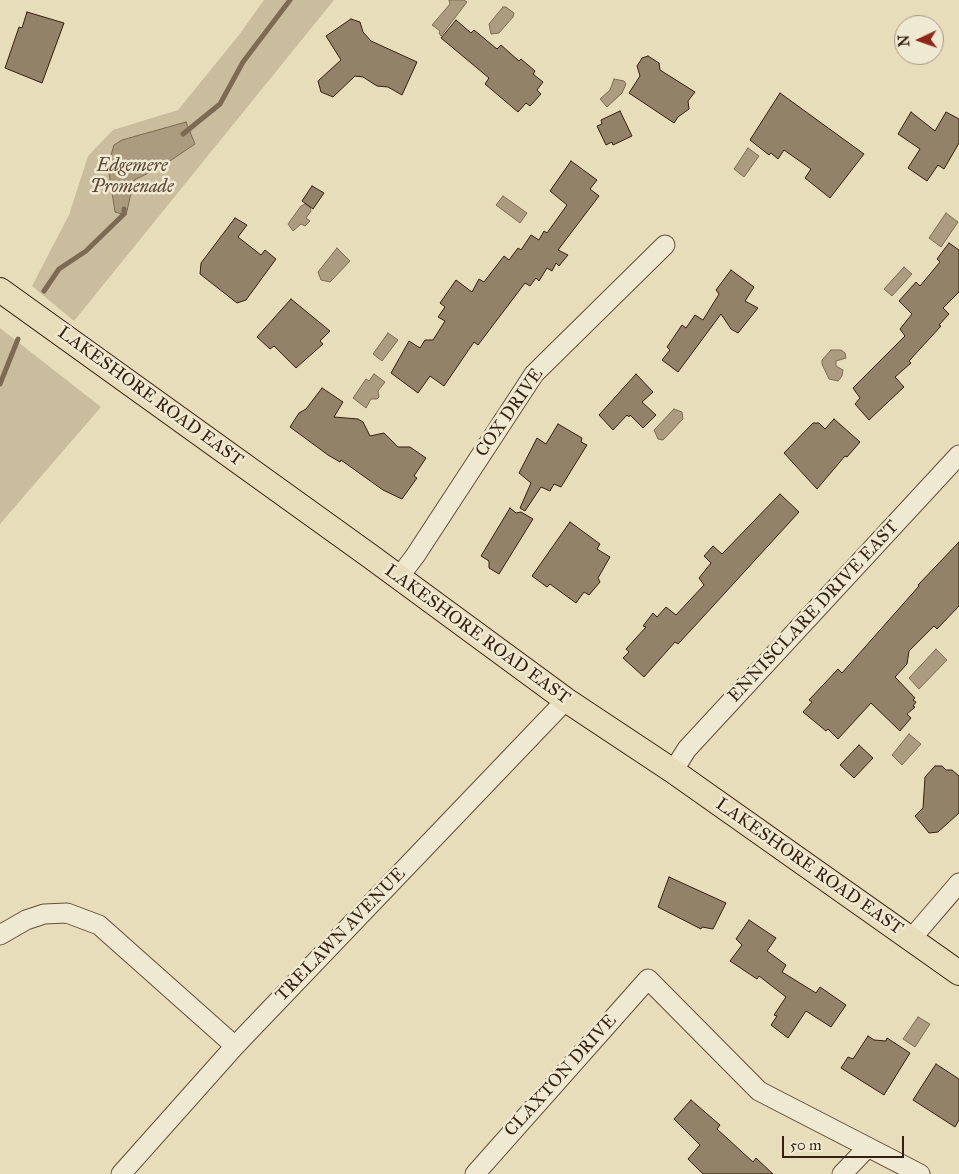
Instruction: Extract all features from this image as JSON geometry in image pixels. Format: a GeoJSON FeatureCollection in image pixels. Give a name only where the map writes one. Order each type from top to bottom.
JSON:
{"type":"FeatureCollection","features":[{"type":"Feature","properties":{"kind":"main road","name":"LAKESHORE ROAD EAST"},"geometry":{"type":"LineString","coordinates":[[0,290],[399,577],[566,700],[673,771],[959,973]]}},
{"type":"Feature","properties":{"kind":"street","name":"COX DRIVE"},"geometry":{"type":"LineString","coordinates":[[399,577],[416,556],[534,374],[665,245]]}},
{"type":"Feature","properties":{"kind":"street","name":"ENNISCLARE DRIVE EAST"},"geometry":{"type":"LineString","coordinates":[[673,771],[687,749],[959,455]]}},
{"type":"Feature","properties":{"kind":"street","name":"TRELAWN AVENUE"},"geometry":{"type":"LineString","coordinates":[[121,1174],[235,1046],[566,700]]}},
{"type":"Feature","properties":{"kind":"street"},"geometry":{"type":"LineString","coordinates":[[911,939],[959,883]]}},
{"type":"Feature","properties":{"kind":"street"},"geometry":{"type":"LineString","coordinates":[[0,936],[26,920],[44,914],[66,913],[99,925],[235,1046]]}},
{"type":"Feature","properties":{"kind":"street","name":"CLAXTON DRIVE"},"geometry":{"type":"LineString","coordinates":[[475,1174],[648,979],[759,1091],[867,1148]]}},
{"type":"Feature","properties":{"kind":"street"},"geometry":{"type":"LineString","coordinates":[[842,1174],[867,1148],[920,1174]]}},
{"type":"Feature","properties":{"kind":"green space","name":"Edgemere Promenade"},"geometry":{"type":"Polygon","coordinates":[[[264,0],[334,0],[74,321],[32,286],[69,215],[88,156],[113,130],[178,110],[239,35],[264,0]]]}},
{"type":"Feature","properties":{"kind":"green space"},"geometry":{"type":"Polygon","coordinates":[[[0,328],[101,407],[0,524],[0,328]]]}},
{"type":"Feature","properties":{"kind":"shaded area"},"geometry":{"type":"Polygon","coordinates":[[[449,0],[464,0],[467,2],[441,36],[440,31],[432,25],[450,4],[449,0]]]}},
{"type":"Feature","properties":{"kind":"shaded area"},"geometry":{"type":"Polygon","coordinates":[[[503,7],[514,13],[513,17],[499,33],[491,34],[489,24],[503,7]]]}},
{"type":"Feature","properties":{"kind":"shaded area"},"geometry":{"type":"Polygon","coordinates":[[[614,79],[624,81],[626,84],[622,93],[607,107],[600,99],[610,90],[614,79]]]}},
{"type":"Feature","properties":{"kind":"shaded area"},"geometry":{"type":"Polygon","coordinates":[[[186,122],[195,144],[161,167],[134,180],[126,215],[115,212],[108,166],[114,145],[122,140],[186,122]]]}},
{"type":"Feature","properties":{"kind":"shaded area"},"geometry":{"type":"Polygon","coordinates":[[[748,148],[759,156],[744,177],[734,169],[748,148]]]}},
{"type":"Feature","properties":{"kind":"shaded area"},"geometry":{"type":"Polygon","coordinates":[[[503,196],[527,213],[520,223],[496,205],[503,196]]]}},
{"type":"Feature","properties":{"kind":"shaded area"},"geometry":{"type":"Polygon","coordinates":[[[305,204],[310,207],[311,211],[306,218],[310,221],[305,226],[301,224],[293,231],[288,224],[301,206],[305,204]]]}},
{"type":"Feature","properties":{"kind":"shaded area"},"geometry":{"type":"Polygon","coordinates":[[[946,213],[958,222],[941,247],[929,238],[946,213]]]}},
{"type":"Feature","properties":{"kind":"shaded area"},"geometry":{"type":"Polygon","coordinates":[[[337,248],[350,261],[330,282],[321,280],[318,272],[337,248]]]}},
{"type":"Feature","properties":{"kind":"shaded area"},"geometry":{"type":"Polygon","coordinates":[[[904,267],[912,274],[892,296],[884,289],[904,267]]]}},
{"type":"Feature","properties":{"kind":"shaded area"},"geometry":{"type":"Polygon","coordinates":[[[388,333],[398,340],[382,361],[373,354],[388,333]]]}},
{"type":"Feature","properties":{"kind":"shaded area"},"geometry":{"type":"Polygon","coordinates":[[[831,350],[841,350],[845,353],[846,358],[836,361],[836,366],[843,370],[842,376],[838,381],[829,379],[822,364],[822,360],[831,350]]]}},
{"type":"Feature","properties":{"kind":"shaded area"},"geometry":{"type":"Polygon","coordinates":[[[374,374],[385,382],[378,391],[379,397],[371,399],[366,408],[353,398],[366,379],[369,381],[374,374]]]}},
{"type":"Feature","properties":{"kind":"shaded area"},"geometry":{"type":"Polygon","coordinates":[[[674,409],[682,412],[683,419],[663,440],[658,439],[654,430],[674,409]]]}},
{"type":"Feature","properties":{"kind":"shaded area"},"geometry":{"type":"Polygon","coordinates":[[[936,649],[947,660],[919,689],[909,678],[936,649]]]}},
{"type":"Feature","properties":{"kind":"shaded area"},"geometry":{"type":"Polygon","coordinates":[[[909,734],[921,744],[902,765],[892,755],[909,734]]]}},
{"type":"Feature","properties":{"kind":"shaded area"},"geometry":{"type":"Polygon","coordinates":[[[918,1017],[930,1024],[915,1047],[903,1039],[918,1017]]]}},
{"type":"Feature","properties":{"kind":"building"},"geometry":{"type":"Polygon","coordinates":[[[27,12],[64,23],[42,83],[5,68],[19,27],[22,28],[27,12]]]}},
{"type":"Feature","properties":{"kind":"building"},"geometry":{"type":"Polygon","coordinates":[[[351,19],[360,22],[363,32],[371,41],[417,62],[402,95],[388,87],[377,86],[363,77],[355,76],[333,97],[321,92],[318,81],[341,60],[326,36],[351,19]]]}},
{"type":"Feature","properties":{"kind":"building"},"geometry":{"type":"Polygon","coordinates":[[[456,20],[471,33],[474,30],[497,49],[501,45],[519,61],[521,59],[535,71],[533,74],[543,82],[537,90],[541,94],[530,106],[526,103],[518,112],[485,84],[489,78],[441,38],[456,20]]]}},
{"type":"Feature","properties":{"kind":"building"},"geometry":{"type":"Polygon","coordinates":[[[648,56],[659,63],[660,70],[695,92],[688,101],[689,109],[678,117],[674,123],[629,93],[640,76],[637,66],[642,58],[648,56]]]}},
{"type":"Feature","properties":{"kind":"building"},"geometry":{"type":"Polygon","coordinates":[[[780,93],[864,154],[830,198],[805,178],[811,169],[784,150],[778,159],[771,153],[769,155],[750,140],[780,93]]]}},
{"type":"Feature","properties":{"kind":"building"},"geometry":{"type":"Polygon","coordinates":[[[620,111],[632,136],[613,145],[612,142],[606,145],[597,126],[602,124],[601,120],[620,111]]]}},
{"type":"Feature","properties":{"kind":"building"},"geometry":{"type":"Polygon","coordinates":[[[911,112],[935,131],[946,112],[959,119],[959,143],[944,169],[938,165],[927,181],[908,168],[920,149],[898,134],[911,112]]]}},
{"type":"Feature","properties":{"kind":"building"},"geometry":{"type":"Polygon","coordinates":[[[571,161],[597,180],[590,189],[599,196],[558,250],[568,255],[559,266],[556,263],[552,271],[547,268],[539,281],[536,278],[530,286],[525,283],[478,345],[474,342],[444,386],[430,376],[418,393],[391,373],[409,341],[420,348],[425,340],[433,340],[445,321],[438,317],[445,307],[440,303],[456,280],[472,292],[479,279],[484,282],[504,256],[509,260],[518,248],[521,250],[531,235],[539,240],[544,231],[547,233],[567,205],[550,191],[571,161]]]}},
{"type":"Feature","properties":{"kind":"building"},"geometry":{"type":"Polygon","coordinates":[[[312,186],[324,193],[313,209],[302,201],[312,186]]]}},
{"type":"Feature","properties":{"kind":"building"},"geometry":{"type":"Polygon","coordinates":[[[235,218],[247,225],[238,237],[261,255],[265,250],[276,259],[246,300],[237,303],[200,274],[201,263],[235,218]]]}},
{"type":"Feature","properties":{"kind":"building"},"geometry":{"type":"Polygon","coordinates":[[[949,243],[959,250],[959,292],[943,308],[949,314],[939,325],[941,326],[909,361],[911,363],[895,377],[904,387],[869,420],[855,404],[860,398],[853,388],[905,336],[900,329],[912,314],[899,301],[916,282],[920,286],[940,262],[937,259],[949,243]]]}},
{"type":"Feature","properties":{"kind":"building"},"geometry":{"type":"Polygon","coordinates":[[[731,270],[754,287],[745,301],[758,308],[738,333],[731,329],[721,314],[678,372],[662,360],[670,350],[667,347],[682,325],[686,328],[695,315],[703,320],[719,294],[716,290],[731,270]]]}},
{"type":"Feature","properties":{"kind":"building"},"geometry":{"type":"Polygon","coordinates":[[[291,299],[330,331],[320,341],[323,344],[296,368],[274,346],[270,349],[257,337],[291,299]]]}},
{"type":"Feature","properties":{"kind":"building"},"geometry":{"type":"Polygon","coordinates":[[[636,374],[653,392],[642,402],[656,415],[643,428],[630,415],[629,417],[627,415],[613,430],[599,415],[636,374]]]}},
{"type":"Feature","properties":{"kind":"building"},"geometry":{"type":"Polygon","coordinates":[[[322,388],[343,402],[334,417],[358,419],[363,422],[370,436],[384,433],[398,447],[410,447],[426,458],[414,476],[417,478],[402,499],[383,490],[341,460],[340,462],[328,455],[290,427],[299,413],[306,409],[322,388]]]}},
{"type":"Feature","properties":{"kind":"building"},"geometry":{"type":"Polygon","coordinates":[[[834,419],[860,442],[847,457],[845,456],[817,489],[784,453],[813,423],[819,423],[825,429],[834,419]]]}},
{"type":"Feature","properties":{"kind":"building"},"geometry":{"type":"Polygon","coordinates":[[[558,424],[582,438],[581,442],[587,445],[561,487],[554,484],[550,491],[541,487],[525,511],[520,508],[531,483],[519,473],[537,438],[546,444],[558,424]]]}},
{"type":"Feature","properties":{"kind":"building"},"geometry":{"type":"Polygon","coordinates":[[[780,494],[799,512],[678,644],[675,642],[644,677],[623,658],[629,652],[626,649],[646,627],[643,626],[653,613],[657,617],[666,607],[676,615],[704,585],[699,578],[711,563],[704,556],[713,546],[722,554],[780,494]]]}},
{"type":"Feature","properties":{"kind":"building"},"geometry":{"type":"Polygon","coordinates":[[[510,508],[516,513],[521,512],[533,519],[499,574],[489,568],[489,561],[481,556],[510,508]]]}},
{"type":"Feature","properties":{"kind":"building"},"geometry":{"type":"Polygon","coordinates":[[[570,522],[600,544],[597,549],[610,557],[598,578],[600,582],[589,595],[584,592],[576,603],[550,584],[547,587],[532,576],[570,522]]]}},
{"type":"Feature","properties":{"kind":"building"},"geometry":{"type":"Polygon","coordinates":[[[959,542],[959,606],[937,629],[934,626],[909,651],[907,664],[895,677],[915,698],[913,700],[916,702],[913,706],[915,707],[907,714],[911,718],[900,731],[871,703],[838,739],[828,729],[826,731],[803,712],[812,702],[809,700],[838,669],[842,673],[918,585],[959,542]]]}},
{"type":"Feature","properties":{"kind":"building"},"geometry":{"type":"Polygon","coordinates":[[[859,745],[873,758],[854,778],[840,765],[859,745]]]}},
{"type":"Feature","properties":{"kind":"building"},"geometry":{"type":"Polygon","coordinates":[[[935,766],[942,766],[946,770],[952,770],[959,776],[959,813],[938,832],[929,833],[915,816],[923,808],[925,777],[935,766]]]}},
{"type":"Feature","properties":{"kind":"building"},"geometry":{"type":"Polygon","coordinates":[[[669,877],[726,903],[713,929],[702,927],[701,929],[658,907],[669,877]]]}},
{"type":"Feature","properties":{"kind":"building"},"geometry":{"type":"Polygon","coordinates":[[[749,920],[776,938],[767,951],[786,965],[782,972],[816,993],[820,987],[846,1005],[831,1027],[806,1011],[788,1038],[771,1025],[777,1016],[774,1015],[786,997],[759,976],[757,979],[730,961],[742,945],[736,939],[749,920]]]}},
{"type":"Feature","properties":{"kind":"building"},"geometry":{"type":"Polygon","coordinates":[[[868,1036],[874,1040],[886,1041],[887,1038],[910,1053],[884,1095],[841,1068],[848,1057],[853,1059],[868,1036]]]}},
{"type":"Feature","properties":{"kind":"building"},"geometry":{"type":"Polygon","coordinates":[[[936,1064],[959,1079],[959,1120],[955,1127],[913,1100],[936,1064]]]}},
{"type":"Feature","properties":{"kind":"building"},"geometry":{"type":"Polygon","coordinates":[[[691,1100],[720,1125],[717,1129],[753,1162],[756,1158],[773,1174],[703,1174],[688,1159],[700,1145],[674,1119],[691,1100]]]}},
{"type":"Feature","properties":{"kind":"waterway"},"geometry":{"type":"LineString","coordinates":[[183,134],[220,104],[243,62],[290,0]]}},
{"type":"Feature","properties":{"kind":"waterway"},"geometry":{"type":"LineString","coordinates":[[44,291],[59,269],[86,251],[124,214],[124,209]]}},
{"type":"Feature","properties":{"kind":"waterway"},"geometry":{"type":"LineString","coordinates":[[0,384],[18,339]]}}]}
